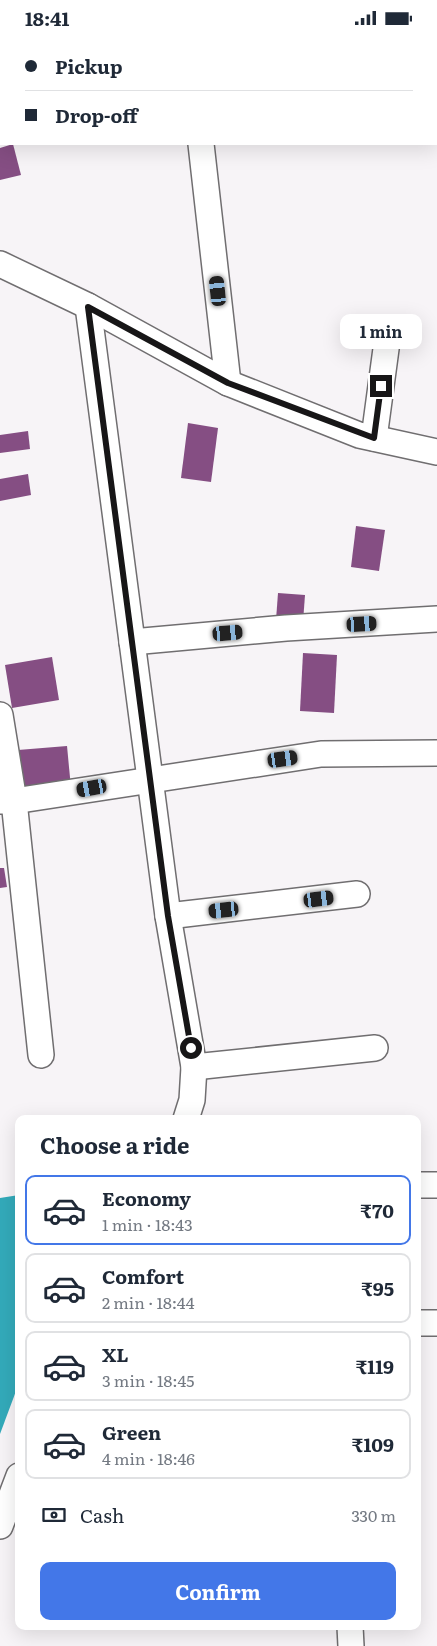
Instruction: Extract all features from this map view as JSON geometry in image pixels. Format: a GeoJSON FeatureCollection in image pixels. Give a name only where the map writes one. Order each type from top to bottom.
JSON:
{"type":"FeatureCollection","features":[{"type":"Feature","properties":{"kind":"street"},"geometry":{"type":"LineString","coordinates":[[201,145],[228,383]]}},
{"type":"Feature","properties":{"kind":"street"},"geometry":{"type":"LineString","coordinates":[[0,264],[88,307],[228,383],[374,438],[437,453]]}},
{"type":"Feature","properties":{"kind":"street"},"geometry":{"type":"LineString","coordinates":[[88,307],[168,916],[194,1067],[192,1100],[187,1115]]}},
{"type":"Feature","properties":{"kind":"street"},"geometry":{"type":"LineString","coordinates":[[374,438],[388,335]]}},
{"type":"Feature","properties":{"kind":"street"},"geometry":{"type":"LineString","coordinates":[[132,642],[286,628],[437,619]]}},
{"type":"Feature","properties":{"kind":"street"},"geometry":{"type":"LineString","coordinates":[[0,715],[7,801],[41,1055]]}},
{"type":"Feature","properties":{"kind":"street"},"geometry":{"type":"LineString","coordinates":[[7,801],[321,753],[437,753]]}},
{"type":"Feature","properties":{"kind":"street"},"geometry":{"type":"LineString","coordinates":[[168,916],[357,894]]}},
{"type":"Feature","properties":{"kind":"street"},"geometry":{"type":"LineString","coordinates":[[194,1067],[375,1049]]}},
{"type":"Feature","properties":{"kind":"street"},"geometry":{"type":"LineString","coordinates":[[421,1185],[437,1185]]}},
{"type":"Feature","properties":{"kind":"street"},"geometry":{"type":"LineString","coordinates":[[421,1323],[437,1323]]}},
{"type":"Feature","properties":{"kind":"street"},"geometry":{"type":"LineString","coordinates":[[0,1526],[15,1487]]}},
{"type":"Feature","properties":{"kind":"street"},"geometry":{"type":"LineString","coordinates":[[350,1630],[351,1646]]}},
{"type":"Feature","properties":{"kind":"water"},"geometry":{"type":"Polygon","coordinates":[[[15,1196],[15,1394],[0,1434],[0,1198],[15,1196]]]}},
{"type":"Feature","properties":{"kind":"building"},"geometry":{"type":"Polygon","coordinates":[[[13,145],[21,175],[0,180],[0,148],[13,145]]]}},
{"type":"Feature","properties":{"kind":"building"},"geometry":{"type":"Polygon","coordinates":[[[188,423],[218,428],[211,482],[181,478],[188,423]]]}},
{"type":"Feature","properties":{"kind":"building"},"geometry":{"type":"Polygon","coordinates":[[[28,431],[30,449],[0,453],[0,435],[28,431]]]}},
{"type":"Feature","properties":{"kind":"building"},"geometry":{"type":"Polygon","coordinates":[[[28,474],[31,495],[0,501],[0,479],[28,474]]]}},
{"type":"Feature","properties":{"kind":"building"},"geometry":{"type":"Polygon","coordinates":[[[356,526],[385,530],[379,571],[351,567],[356,526]]]}},
{"type":"Feature","properties":{"kind":"building"},"geometry":{"type":"Polygon","coordinates":[[[278,593],[305,595],[303,622],[276,620],[278,593]]]}},
{"type":"Feature","properties":{"kind":"building"},"geometry":{"type":"Polygon","coordinates":[[[303,653],[337,655],[334,713],[300,711],[303,653]]]}},
{"type":"Feature","properties":{"kind":"building"},"geometry":{"type":"Polygon","coordinates":[[[52,657],[59,700],[12,708],[5,665],[52,657]]]}},
{"type":"Feature","properties":{"kind":"building"},"geometry":{"type":"Polygon","coordinates":[[[67,746],[71,788],[21,792],[18,750],[67,746]]]}},
{"type":"Feature","properties":{"kind":"building"},"geometry":{"type":"Polygon","coordinates":[[[0,868],[4,868],[7,887],[0,888],[0,868]]]}},
{"type":"Feature","properties":{"kind":"route"},"geometry":{"type":"LineString","coordinates":[[191,1048],[168,916],[88,307],[228,383],[360,435],[374,438],[381,386]]}}]}
